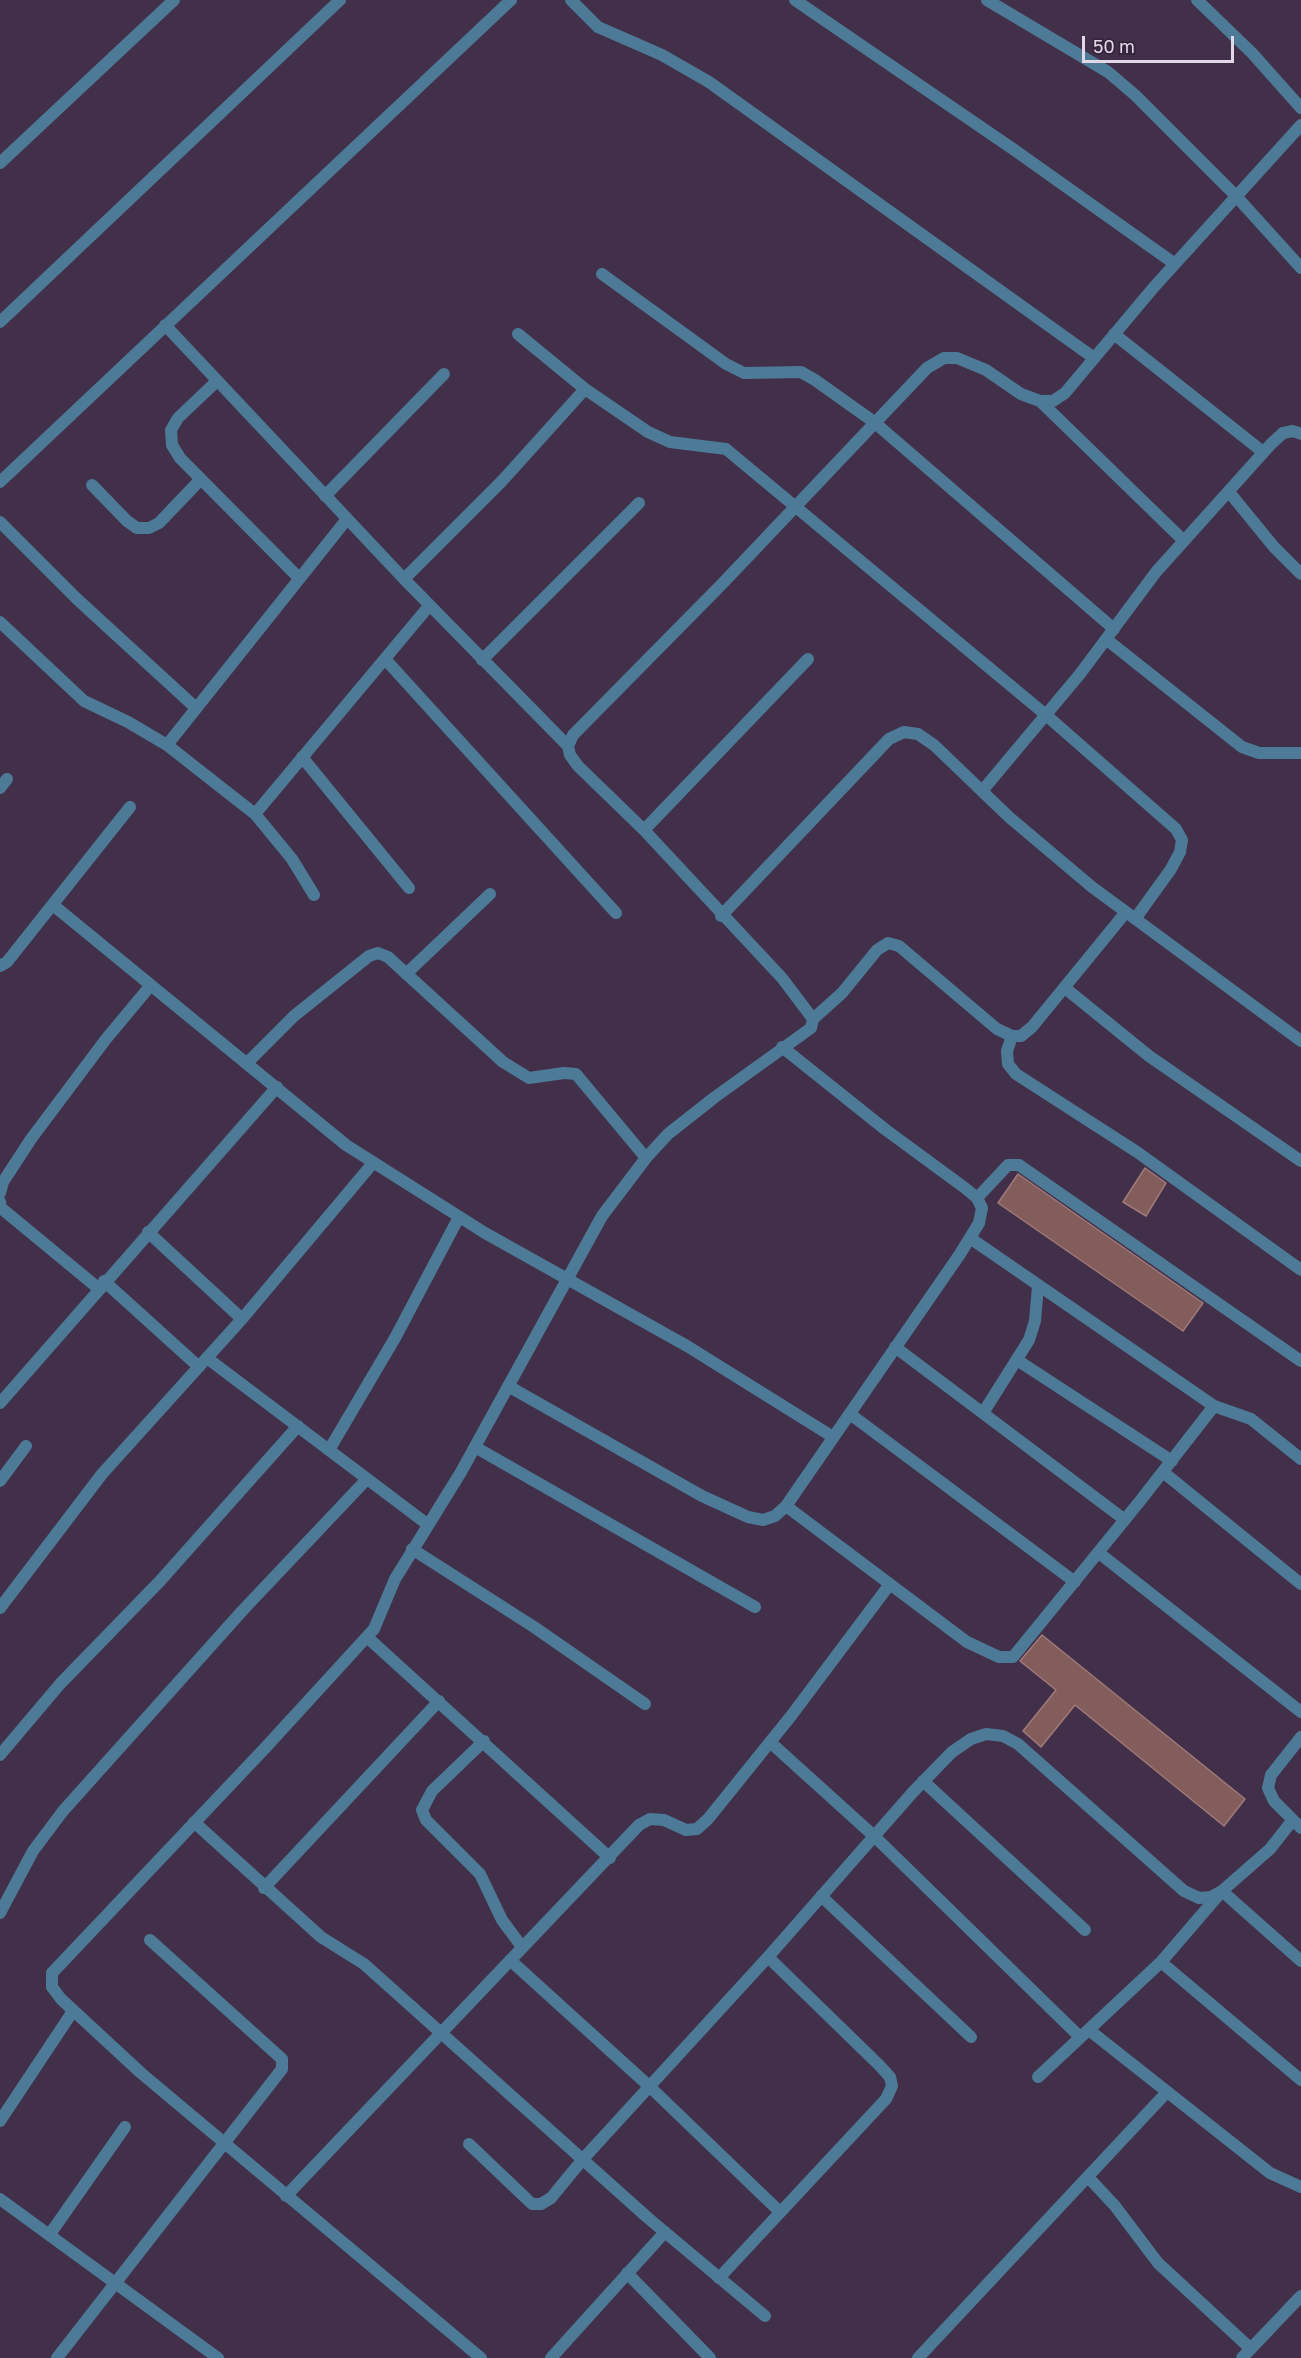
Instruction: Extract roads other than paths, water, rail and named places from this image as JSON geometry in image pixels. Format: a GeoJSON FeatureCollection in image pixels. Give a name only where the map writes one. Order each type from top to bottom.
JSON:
{"type":"FeatureCollection","features":[{"type":"Feature","properties":{"kind":"street"},"geometry":{"type":"LineString","coordinates":[[0,163],[174,0]]}},
{"type":"Feature","properties":{"kind":"street"},"geometry":{"type":"LineString","coordinates":[[0,322],[340,0]]}},
{"type":"Feature","properties":{"kind":"street"},"geometry":{"type":"LineString","coordinates":[[0,482],[511,0]]}},
{"type":"Feature","properties":{"kind":"street"},"geometry":{"type":"LineString","coordinates":[[570,0],[598,27],[620,39],[662,55],[709,82],[1094,358]]}},
{"type":"Feature","properties":{"kind":"street"},"geometry":{"type":"LineString","coordinates":[[795,0],[1013,149],[1175,264]]}},
{"type":"Feature","properties":{"kind":"street"},"geometry":{"type":"LineString","coordinates":[[987,0],[1108,72],[1143,103],[1236,196],[1301,268]]}},
{"type":"Feature","properties":{"kind":"street"},"geometry":{"type":"LineString","coordinates":[[1197,0],[1252,53],[1301,108]]}},
{"type":"Feature","properties":{"kind":"street"},"geometry":{"type":"LineString","coordinates":[[568,746],[573,735],[722,584],[927,368],[944,358],[957,358],[986,370],[1021,394],[1040,401],[1053,401],[1065,393],[1175,264],[1301,124]]}},
{"type":"Feature","properties":{"kind":"street"},"geometry":{"type":"LineString","coordinates":[[602,274],[726,364],[744,373],[757,375],[783,371],[801,372],[874,422],[1114,628]]}},
{"type":"Feature","properties":{"kind":"street"},"geometry":{"type":"LineString","coordinates":[[165,325],[429,606],[568,746],[570,755],[578,766],[644,830],[782,978],[813,1019]]}},
{"type":"Feature","properties":{"kind":"street"},"geometry":{"type":"LineString","coordinates":[[481,2358],[222,2144],[73,2011],[52,1987],[52,1973],[374,1629],[394,1580],[474,1447],[602,1216],[646,1158],[668,1134],[782,1047],[811,1028],[813,1019],[842,993],[877,950],[888,943],[899,946],[997,1029],[1012,1036],[1022,1036],[1171,869],[1180,852],[1182,840],[1176,829],[1046,715],[726,449],[670,442],[648,432],[585,389],[518,334]]}},
{"type":"Feature","properties":{"kind":"street"},"geometry":{"type":"LineString","coordinates":[[1114,334],[1263,452]]}},
{"type":"Feature","properties":{"kind":"street"},"geometry":{"type":"LineString","coordinates":[[325,496],[444,374]]}},
{"type":"Feature","properties":{"kind":"street"},"geometry":{"type":"LineString","coordinates":[[217,381],[178,418],[171,429],[172,445],[180,458],[299,578]]}},
{"type":"Feature","properties":{"kind":"street"},"geometry":{"type":"LineString","coordinates":[[404,579],[502,481],[585,389]]}},
{"type":"Feature","properties":{"kind":"street"},"geometry":{"type":"LineString","coordinates":[[1040,401],[1184,541]]}},
{"type":"Feature","properties":{"kind":"street"},"geometry":{"type":"LineString","coordinates":[[982,791],[1046,715],[1156,572],[1263,452],[1283,433],[1293,431],[1301,434]]}},
{"type":"Feature","properties":{"kind":"street"},"geometry":{"type":"LineString","coordinates":[[92,485],[127,521],[137,528],[149,528],[159,523],[201,479]]}},
{"type":"Feature","properties":{"kind":"street"},"geometry":{"type":"LineString","coordinates":[[1229,492],[1274,547],[1301,574]]}},
{"type":"Feature","properties":{"kind":"street"},"geometry":{"type":"LineString","coordinates":[[482,660],[639,503]]}},
{"type":"Feature","properties":{"kind":"street"},"geometry":{"type":"LineString","coordinates":[[167,745],[347,519]]}},
{"type":"Feature","properties":{"kind":"street"},"geometry":{"type":"LineString","coordinates":[[0,522],[77,598],[196,708]]}},
{"type":"Feature","properties":{"kind":"street"},"geometry":{"type":"LineString","coordinates":[[255,814],[429,606]]}},
{"type":"Feature","properties":{"kind":"street"},"geometry":{"type":"LineString","coordinates":[[0,622],[84,701],[128,722],[167,745],[255,814],[292,859],[314,895]]}},
{"type":"Feature","properties":{"kind":"street"},"geometry":{"type":"LineString","coordinates":[[1106,639],[1242,747],[1259,753],[1301,753]]}},
{"type":"Feature","properties":{"kind":"street"},"geometry":{"type":"LineString","coordinates":[[385,659],[616,912]]}},
{"type":"Feature","properties":{"kind":"street"},"geometry":{"type":"LineString","coordinates":[[644,830],[808,659]]}},
{"type":"Feature","properties":{"kind":"street"},"geometry":{"type":"LineString","coordinates":[[722,916],[889,739],[904,732],[918,734],[934,745],[982,791],[1092,887],[1301,1041]]}},
{"type":"Feature","properties":{"kind":"street"},"geometry":{"type":"LineString","coordinates":[[302,757],[409,888]]}},
{"type":"Feature","properties":{"kind":"street"},"geometry":{"type":"LineString","coordinates":[[0,966],[7,962],[130,807]]}},
{"type":"Feature","properties":{"kind":"street"},"geometry":{"type":"LineString","coordinates":[[406,974],[490,894]]}},
{"type":"Feature","properties":{"kind":"street"},"geometry":{"type":"LineString","coordinates":[[53,905],[346,1145],[459,1217],[687,1346],[833,1437]]}},
{"type":"Feature","properties":{"kind":"street"},"geometry":{"type":"LineString","coordinates":[[247,1063],[294,1016],[369,956],[378,953],[388,957],[503,1062],[530,1078],[564,1073],[576,1074],[646,1158]]}},
{"type":"Feature","properties":{"kind":"street"},"geometry":{"type":"LineString","coordinates":[[0,1193],[5,1169],[151,985]]}},
{"type":"Feature","properties":{"kind":"street"},"geometry":{"type":"LineString","coordinates":[[1065,988],[1149,1056],[1301,1161]]}},
{"type":"Feature","properties":{"kind":"street"},"geometry":{"type":"LineString","coordinates":[[1012,1036],[1007,1051],[1008,1064],[1016,1074],[1137,1152],[1301,1270]]}},
{"type":"Feature","properties":{"kind":"street"},"geometry":{"type":"LineString","coordinates":[[508,1386],[702,1496],[748,1517],[763,1520],[775,1516],[786,1506],[970,1238],[978,1223],[982,1208],[977,1198],[886,1130],[782,1047]]}},
{"type":"Feature","properties":{"kind":"street"},"geometry":{"type":"LineString","coordinates":[[0,1403],[101,1285],[277,1087]]}},
{"type":"Feature","properties":{"kind":"street"},"geometry":{"type":"LineString","coordinates":[[0,1608],[102,1474],[242,1319],[373,1163]]}},
{"type":"Feature","properties":{"kind":"street"},"geometry":{"type":"LineString","coordinates":[[977,1198],[1008,1165],[1019,1165],[1301,1361]]}},
{"type":"Feature","properties":{"kind":"street"},"geometry":{"type":"LineString","coordinates":[[0,1202],[1,1208],[203,1362],[298,1426],[427,1524]]}},
{"type":"Feature","properties":{"kind":"street"},"geometry":{"type":"LineString","coordinates":[[328,1450],[395,1338],[459,1217]]}},
{"type":"Feature","properties":{"kind":"street"},"geometry":{"type":"LineString","coordinates":[[148,1232],[242,1319]]}},
{"type":"Feature","properties":{"kind":"street"},"geometry":{"type":"LineString","coordinates":[[970,1238],[1214,1406],[1251,1419],[1301,1459]]}},
{"type":"Feature","properties":{"kind":"street"},"geometry":{"type":"LineString","coordinates":[[983,1413],[1029,1341],[1035,1321],[1038,1286]]}},
{"type":"Feature","properties":{"kind":"street"},"geometry":{"type":"LineString","coordinates":[[896,1347],[1125,1520]]}},
{"type":"Feature","properties":{"kind":"street"},"geometry":{"type":"LineString","coordinates":[[1017,1360],[1172,1461]]}},
{"type":"Feature","properties":{"kind":"street"},"geometry":{"type":"LineString","coordinates":[[786,1506],[967,1642],[999,1657],[1013,1657],[1025,1646],[1214,1406]]}},
{"type":"Feature","properties":{"kind":"street"},"geometry":{"type":"LineString","coordinates":[[850,1413],[1075,1582]]}},
{"type":"Feature","properties":{"kind":"street"},"geometry":{"type":"LineString","coordinates":[[0,1755],[60,1684],[168,1572],[298,1426]]}},
{"type":"Feature","properties":{"kind":"street"},"geometry":{"type":"LineString","coordinates":[[0,1481],[26,1446]]}},
{"type":"Feature","properties":{"kind":"street"},"geometry":{"type":"LineString","coordinates":[[474,1447],[755,1607]]}},
{"type":"Feature","properties":{"kind":"street"},"geometry":{"type":"LineString","coordinates":[[1162,1472],[1301,1584]]}},
{"type":"Feature","properties":{"kind":"street"},"geometry":{"type":"LineString","coordinates":[[0,1913],[33,1851],[63,1811],[243,1610],[367,1479]]}},
{"type":"Feature","properties":{"kind":"street"},"geometry":{"type":"LineString","coordinates":[[412,1549],[534,1627],[645,1704]]}},
{"type":"Feature","properties":{"kind":"street"},"geometry":{"type":"LineString","coordinates":[[1099,1552],[1301,1712]]}},
{"type":"Feature","properties":{"kind":"street"},"geometry":{"type":"LineString","coordinates":[[286,2196],[639,1825],[650,1819],[664,1820],[686,1830],[697,1829],[770,1742],[890,1584]]}},
{"type":"Feature","properties":{"kind":"street"},"geometry":{"type":"LineString","coordinates":[[367,1637],[610,1858]]}},
{"type":"Feature","properties":{"kind":"street"},"geometry":{"type":"LineString","coordinates":[[264,1888],[439,1701]]}},
{"type":"Feature","properties":{"kind":"street"},"geometry":{"type":"LineString","coordinates":[[469,2144],[532,2204],[541,2204],[551,2198],[583,2159],[923,1781],[952,1752],[971,1739],[986,1734],[1003,1736],[1018,1744],[1184,1891],[1199,1898],[1211,1897],[1222,1892]]}},
{"type":"Feature","properties":{"kind":"street"},"geometry":{"type":"LineString","coordinates":[[1038,2077],[1161,1962],[1222,1892],[1297,1825],[1274,1801],[1268,1788],[1271,1775],[1301,1737]]}},
{"type":"Feature","properties":{"kind":"street"},"geometry":{"type":"LineString","coordinates":[[484,1741],[432,1791],[422,1810],[426,1820],[480,1874],[502,1920],[522,1947]]}},
{"type":"Feature","properties":{"kind":"street"},"geometry":{"type":"LineString","coordinates":[[770,1742],[1085,2034],[1167,2092],[1270,2173],[1301,2187]]}},
{"type":"Feature","properties":{"kind":"street"},"geometry":{"type":"LineString","coordinates":[[923,1781],[1085,1930]]}},
{"type":"Feature","properties":{"kind":"street"},"geometry":{"type":"LineString","coordinates":[[194,1822],[264,1888],[321,1937],[364,1964],[665,2232],[765,2316]]}},
{"type":"Feature","properties":{"kind":"street"},"geometry":{"type":"LineString","coordinates":[[1222,1892],[1301,1960]]}},
{"type":"Feature","properties":{"kind":"street"},"geometry":{"type":"LineString","coordinates":[[821,1896],[971,2037]]}},
{"type":"Feature","properties":{"kind":"street"},"geometry":{"type":"LineString","coordinates":[[57,2358],[282,2069],[282,2059],[150,1940]]}},
{"type":"Feature","properties":{"kind":"street"},"geometry":{"type":"LineString","coordinates":[[719,2277],[886,2099],[892,2086],[890,2077],[879,2065],[768,1956]]}},
{"type":"Feature","properties":{"kind":"street"},"geometry":{"type":"LineString","coordinates":[[510,1960],[649,2086],[780,2212]]}},
{"type":"Feature","properties":{"kind":"street"},"geometry":{"type":"LineString","coordinates":[[1161,1962],[1301,2080]]}},
{"type":"Feature","properties":{"kind":"street"},"geometry":{"type":"LineString","coordinates":[[0,2121],[73,2011]]}},
{"type":"Feature","properties":{"kind":"street"},"geometry":{"type":"LineString","coordinates":[[918,2358],[1167,2092]]}},
{"type":"Feature","properties":{"kind":"street"},"geometry":{"type":"LineString","coordinates":[[50,2234],[125,2127]]}},
{"type":"Feature","properties":{"kind":"street"},"geometry":{"type":"LineString","coordinates":[[1088,2177],[1114,2206],[1158,2263],[1247,2353],[1301,2296]]}},
{"type":"Feature","properties":{"kind":"street"},"geometry":{"type":"LineString","coordinates":[[0,2199],[218,2358]]}},
{"type":"Feature","properties":{"kind":"street"},"geometry":{"type":"LineString","coordinates":[[551,2358],[665,2232]]}},
{"type":"Feature","properties":{"kind":"street"},"geometry":{"type":"LineString","coordinates":[[627,2272],[710,2358]]}}]}
